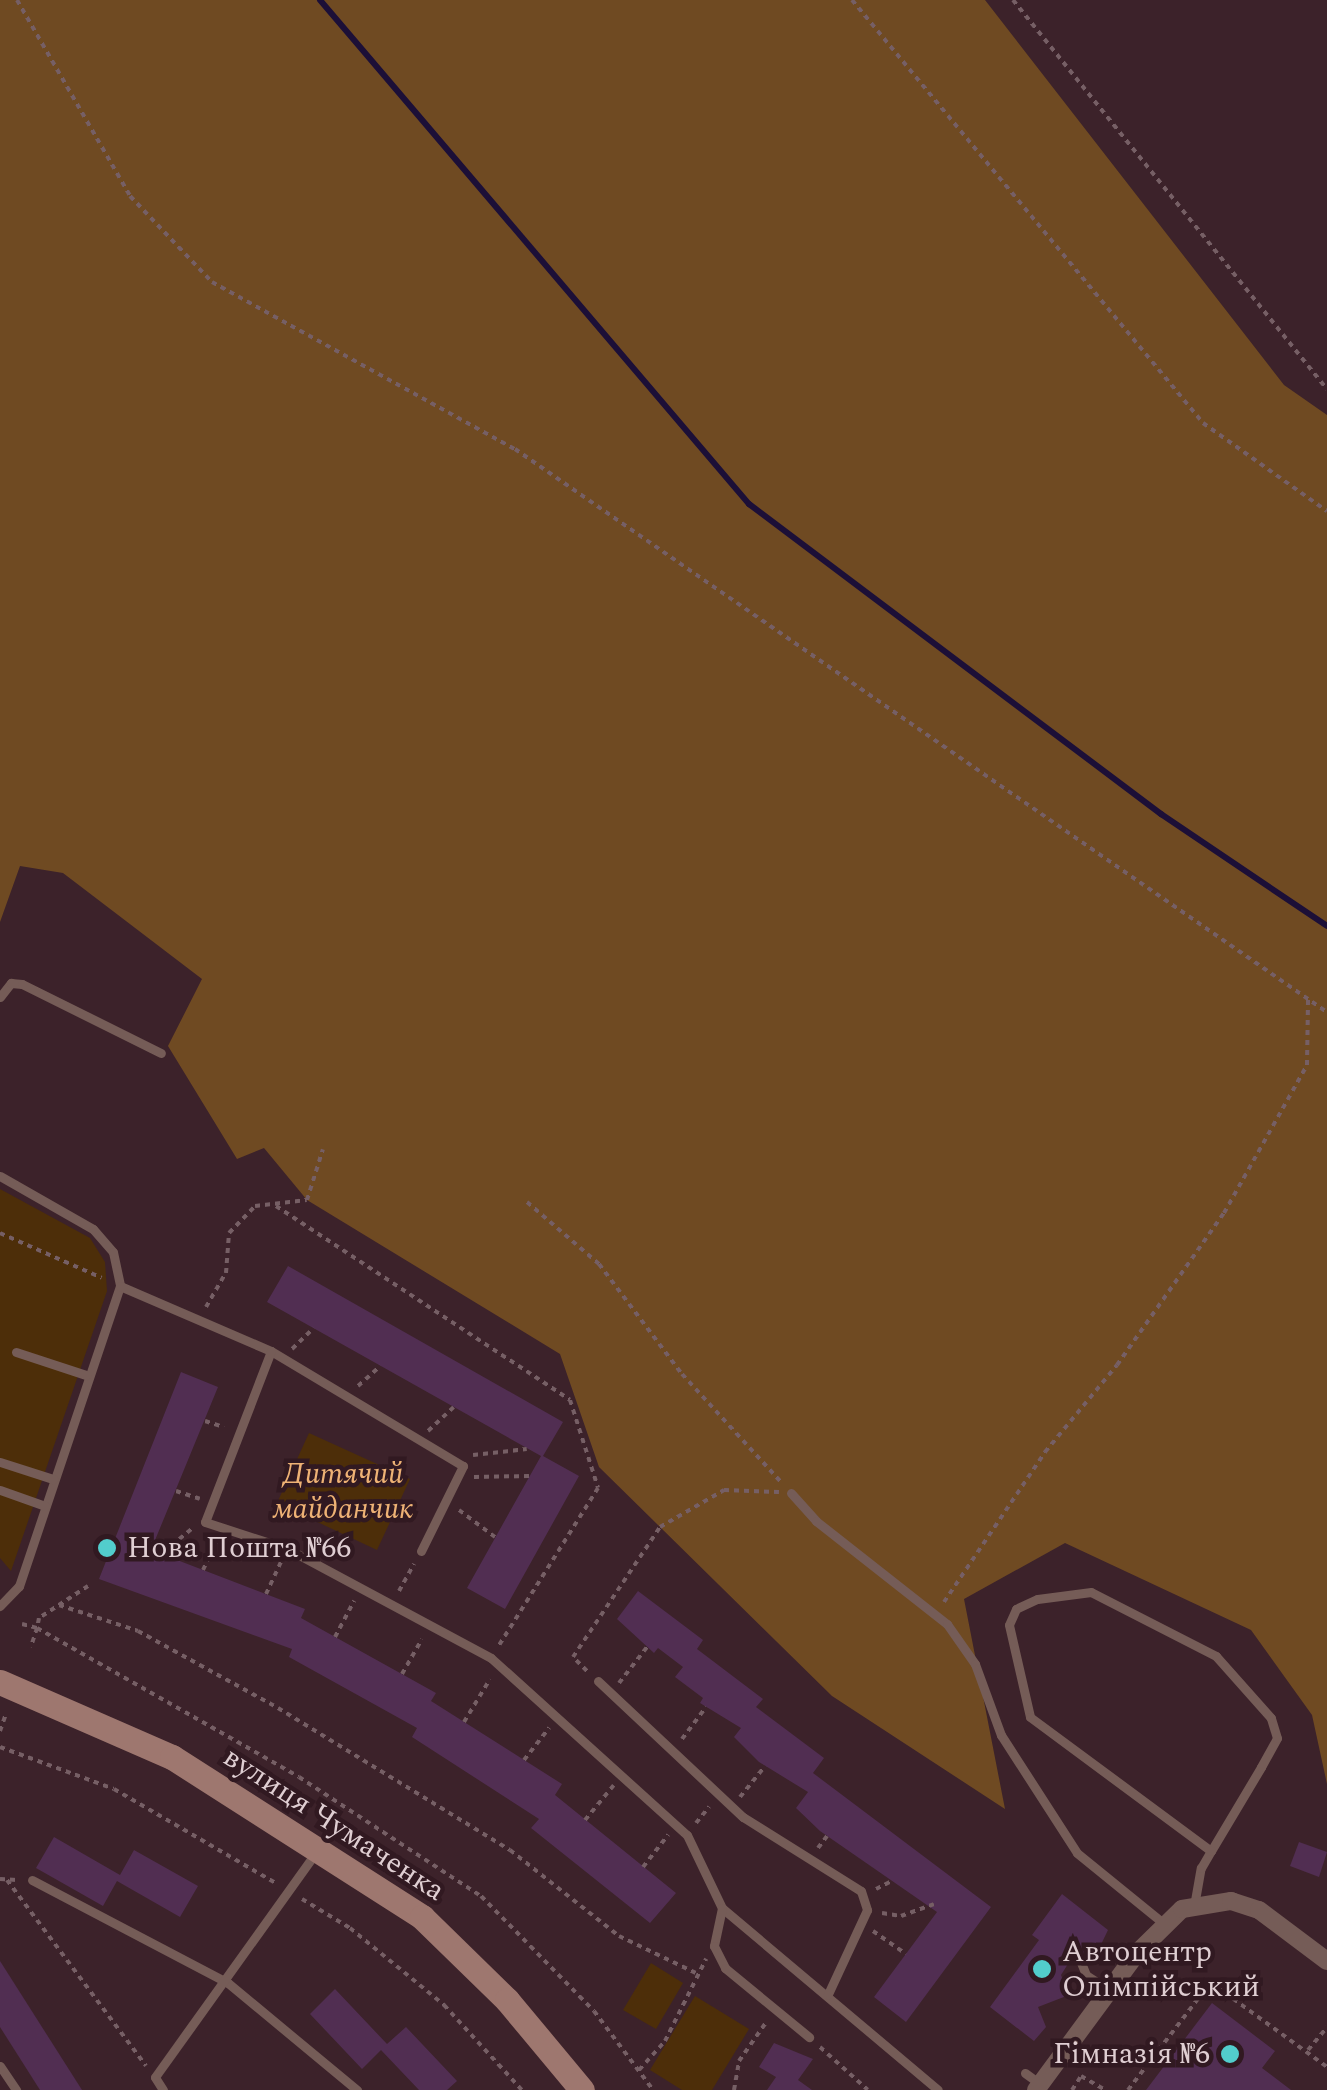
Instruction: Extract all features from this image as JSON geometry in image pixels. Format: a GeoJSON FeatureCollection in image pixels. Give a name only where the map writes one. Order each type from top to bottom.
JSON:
{"type":"FeatureCollection","features":[{"type":"Feature","properties":{"kind":"street","name":"вулиця Чумаченка"},"geometry":{"type":"LineString","coordinates":[[0,1682],[172,1758],[320,1846],[422,1917],[507,2000],[582,2090]]}},
{"type":"Feature","properties":{"kind":"street"},"geometry":{"type":"LineString","coordinates":[[1034,2082],[1162,1922],[1194,1906],[1231,1901],[1260,1910],[1327,1961]]}},
{"type":"Feature","properties":{"kind":"lane"},"geometry":{"type":"LineString","coordinates":[[0,997],[10,984],[22,984],[162,1052]]}},
{"type":"Feature","properties":{"kind":"lane"},"geometry":{"type":"LineString","coordinates":[[0,1176],[93,1229],[113,1252],[120,1286],[86,1375],[19,1586],[0,1606]]}},
{"type":"Feature","properties":{"kind":"lane"},"geometry":{"type":"LineString","coordinates":[[120,1286],[201,1316],[271,1351],[456,1458],[462,1478],[421,1552]]}},
{"type":"Feature","properties":{"kind":"lane"},"geometry":{"type":"LineString","coordinates":[[271,1351],[205,1522],[288,1548],[495,1661],[687,1834],[722,1908],[938,2090]]}},
{"type":"Feature","properties":{"kind":"lane"},"geometry":{"type":"LineString","coordinates":[[16,1352],[86,1375]]}},
{"type":"Feature","properties":{"kind":"lane"},"geometry":{"type":"LineString","coordinates":[[0,1462],[53,1479]]}},
{"type":"Feature","properties":{"kind":"lane"},"geometry":{"type":"LineString","coordinates":[[0,1490],[45,1506]]}},
{"type":"Feature","properties":{"kind":"lane"},"geometry":{"type":"LineString","coordinates":[[791,1493],[828,1530],[936,1614],[976,1664],[1001,1735],[1078,1853],[1162,1922]]}},
{"type":"Feature","properties":{"kind":"lane"},"geometry":{"type":"LineString","coordinates":[[1194,1906],[1194,1885],[1277,1738],[1271,1718],[1230,1667],[1091,1592],[1038,1598],[1016,1609],[1009,1625],[1030,1717],[1212,1851]]}},
{"type":"Feature","properties":{"kind":"lane"},"geometry":{"type":"LineString","coordinates":[[598,1681],[732,1806],[860,1891],[867,1910],[828,1994]]}},
{"type":"Feature","properties":{"kind":"lane"},"geometry":{"type":"LineString","coordinates":[[163,2090],[155,2078],[228,1983],[320,1846]]}},
{"type":"Feature","properties":{"kind":"lane"},"geometry":{"type":"LineString","coordinates":[[32,1880],[228,1983],[358,2090]]}},
{"type":"Feature","properties":{"kind":"lane"},"geometry":{"type":"LineString","coordinates":[[722,1908],[714,1946],[725,1968],[808,2037]]}},
{"type":"Feature","properties":{"kind":"lane"},"geometry":{"type":"LineString","coordinates":[[1080,1960],[1086,1974],[1109,1990]]}},
{"type":"Feature","properties":{"kind":"lane"},"geometry":{"type":"LineString","coordinates":[[0,2066],[16,2090]]}},
{"type":"Feature","properties":{"kind":"path"},"geometry":{"type":"LineString","coordinates":[[17,0],[130,196],[212,282],[515,450],[1327,1012]]}},
{"type":"Feature","properties":{"kind":"path"},"geometry":{"type":"LineString","coordinates":[[852,0],[1203,423],[1327,511]]}},
{"type":"Feature","properties":{"kind":"path"},"geometry":{"type":"LineString","coordinates":[[1013,0],[1327,389]]}},
{"type":"Feature","properties":{"kind":"path"},"geometry":{"type":"LineString","coordinates":[[936,1614],[1045,1452],[1117,1366],[1224,1213],[1307,1065],[1308,999]]}},
{"type":"Feature","properties":{"kind":"path"},"geometry":{"type":"LineString","coordinates":[[201,1316],[226,1273],[229,1233],[254,1206],[306,1200],[324,1149]]}},
{"type":"Feature","properties":{"kind":"path"},"geometry":{"type":"LineString","coordinates":[[528,1202],[599,1264],[682,1374],[791,1493]]}},
{"type":"Feature","properties":{"kind":"path"},"geometry":{"type":"LineString","coordinates":[[276,1206],[570,1400],[598,1488],[495,1661],[464,1722]]}},
{"type":"Feature","properties":{"kind":"path"},"geometry":{"type":"LineString","coordinates":[[0,1233],[120,1286]]}},
{"type":"Feature","properties":{"kind":"path"},"geometry":{"type":"LineString","coordinates":[[283,1358],[314,1328]]}},
{"type":"Feature","properties":{"kind":"path"},"geometry":{"type":"LineString","coordinates":[[348,1395],[380,1366]]}},
{"type":"Feature","properties":{"kind":"path"},"geometry":{"type":"LineString","coordinates":[[421,1437],[454,1407]]}},
{"type":"Feature","properties":{"kind":"path"},"geometry":{"type":"LineString","coordinates":[[205,1420],[240,1433]]}},
{"type":"Feature","properties":{"kind":"path"},"geometry":{"type":"LineString","coordinates":[[456,1458],[527,1449]]}},
{"type":"Feature","properties":{"kind":"path"},"geometry":{"type":"LineString","coordinates":[[462,1478],[529,1476]]}},
{"type":"Feature","properties":{"kind":"path"},"geometry":{"type":"LineString","coordinates":[[598,1681],[573,1657],[660,1527],[724,1490],[791,1493]]}},
{"type":"Feature","properties":{"kind":"path"},"geometry":{"type":"LineString","coordinates":[[176,1491],[213,1504]]}},
{"type":"Feature","properties":{"kind":"path"},"geometry":{"type":"LineString","coordinates":[[449,1502],[495,1537]]}},
{"type":"Feature","properties":{"kind":"path"},"geometry":{"type":"LineString","coordinates":[[156,1558],[178,1534],[205,1522]]}},
{"type":"Feature","properties":{"kind":"path"},"geometry":{"type":"LineString","coordinates":[[203,1570],[223,1527]]}},
{"type":"Feature","properties":{"kind":"path"},"geometry":{"type":"LineString","coordinates":[[266,1594],[288,1548]]}},
{"type":"Feature","properties":{"kind":"path"},"geometry":{"type":"LineString","coordinates":[[392,1604],[421,1552]]}},
{"type":"Feature","properties":{"kind":"path"},"geometry":{"type":"LineString","coordinates":[[31,1647],[39,1618],[88,1586]]}},
{"type":"Feature","properties":{"kind":"path"},"geometry":{"type":"LineString","coordinates":[[335,1637],[362,1588]]}},
{"type":"Feature","properties":{"kind":"path"},"geometry":{"type":"LineString","coordinates":[[59,1605],[138,1631],[278,1708],[510,1850],[619,1936],[696,1973]]}},
{"type":"Feature","properties":{"kind":"path"},"geometry":{"type":"LineString","coordinates":[[22,1624],[37,1628],[299,1778],[482,1896],[594,2012],[653,2090]]}},
{"type":"Feature","properties":{"kind":"path"},"geometry":{"type":"LineString","coordinates":[[402,1674],[430,1624]]}},
{"type":"Feature","properties":{"kind":"path"},"geometry":{"type":"LineString","coordinates":[[612,1693],[647,1647]]}},
{"type":"Feature","properties":{"kind":"path"},"geometry":{"type":"LineString","coordinates":[[672,1751],[706,1707]]}},
{"type":"Feature","properties":{"kind":"path"},"geometry":{"type":"LineString","coordinates":[[0,1731],[6,1714]]}},
{"type":"Feature","properties":{"kind":"path"},"geometry":{"type":"LineString","coordinates":[[524,1760],[559,1715]]}},
{"type":"Feature","properties":{"kind":"path"},"geometry":{"type":"LineString","coordinates":[[732,1806],[766,1766]]}},
{"type":"Feature","properties":{"kind":"path"},"geometry":{"type":"LineString","coordinates":[[585,1820],[623,1774]]}},
{"type":"Feature","properties":{"kind":"path"},"geometry":{"type":"LineString","coordinates":[[687,1834],[720,1795]]}},
{"type":"Feature","properties":{"kind":"path"},"geometry":{"type":"LineString","coordinates":[[643,1867],[676,1825]]}},
{"type":"Feature","properties":{"kind":"path"},"geometry":{"type":"LineString","coordinates":[[7,1880],[155,2078]]}},
{"type":"Feature","properties":{"kind":"path"},"geometry":{"type":"LineString","coordinates":[[867,1910],[901,1916],[934,1904]]}},
{"type":"Feature","properties":{"kind":"path"},"geometry":{"type":"LineString","coordinates":[[860,1923],[906,1954]]}},
{"type":"Feature","properties":{"kind":"path"},"geometry":{"type":"LineString","coordinates":[[640,2070],[665,2041],[696,1973],[714,1946]]}},
{"type":"Feature","properties":{"kind":"path"},"geometry":{"type":"LineString","coordinates":[[1128,2090],[1204,1991],[1218,1987],[1327,2067]]}},
{"type":"Feature","properties":{"kind":"path"},"geometry":{"type":"LineString","coordinates":[[734,2090],[739,2061],[775,2009]]}},
{"type":"Feature","properties":{"kind":"path"},"geometry":{"type":"LineString","coordinates":[[1306,2052],[1327,2027]]}},
{"type":"Feature","properties":{"kind":"path"},"geometry":{"type":"LineString","coordinates":[[808,2037],[868,2090]]}},
{"type":"Feature","properties":{"kind":"path"},"geometry":{"type":"LineString","coordinates":[[1072,2090],[1081,2076],[1104,2090]]}},
{"type":"Feature","properties":{"kind":"green space"},"geometry":{"type":"Polygon","coordinates":[[[0,1189],[90,1238],[105,1262],[107,1291],[11,1571],[0,1558],[0,1189]]]}},
{"type":"Feature","properties":{"kind":"green space","name":"Дитячий майданчик"},"geometry":{"type":"Polygon","coordinates":[[[309,1433],[410,1479],[377,1550],[277,1503],[309,1433]]]}},
{"type":"Feature","properties":{"kind":"green space"},"geometry":{"type":"Polygon","coordinates":[[[651,1963],[683,1983],[656,2029],[623,2010],[651,1963]]]}},
{"type":"Feature","properties":{"kind":"green space"},"geometry":{"type":"Polygon","coordinates":[[[695,1996],[749,2029],[712,2090],[682,2090],[650,2070],[695,1996]]]}},
{"type":"Feature","properties":{"kind":"shaded area"},"geometry":{"type":"Polygon","coordinates":[[[0,0],[985,0],[1284,385],[1327,415],[1327,1784],[1312,1715],[1251,1630],[1065,1543],[964,1599],[1005,1809],[832,1696],[599,1467],[560,1354],[307,1200],[264,1148],[237,1159],[168,1046],[202,979],[63,873],[20,866],[0,922],[0,0]]]}},
{"type":"Feature","properties":{"kind":"building"},"geometry":{"type":"Polygon","coordinates":[[[288,1266],[563,1422],[543,1456],[579,1476],[505,1609],[467,1588],[541,1456],[267,1302],[288,1266]]]}},
{"type":"Feature","properties":{"kind":"building"},"geometry":{"type":"Polygon","coordinates":[[[181,1372],[218,1387],[151,1550],[305,1609],[301,1618],[436,1693],[431,1701],[562,1784],[555,1795],[676,1893],[650,1923],[531,1828],[539,1819],[412,1737],[417,1728],[289,1657],[292,1649],[99,1579],[181,1372]]]}},
{"type":"Feature","properties":{"kind":"building"},"geometry":{"type":"Polygon","coordinates":[[[638,1591],[703,1640],[697,1649],[763,1699],[756,1707],[824,1758],[813,1773],[991,1907],[906,2022],[874,1997],[937,1912],[820,1831],[796,1808],[808,1792],[759,1762],[734,1737],[741,1728],[700,1703],[703,1698],[675,1677],[683,1667],[658,1648],[654,1653],[617,1619],[638,1591]]]}},
{"type":"Feature","properties":{"kind":"building"},"geometry":{"type":"Polygon","coordinates":[[[54,1837],[120,1875],[134,1850],[198,1886],[180,1917],[117,1881],[103,1906],[36,1868],[54,1837]]]}},
{"type":"Feature","properties":{"kind":"building"},"geometry":{"type":"Polygon","coordinates":[[[1299,1842],[1327,1852],[1319,1877],[1290,1866],[1299,1842]]]}},
{"type":"Feature","properties":{"kind":"building","name":"Автоцентр Олімпійський"},"geometry":{"type":"Polygon","coordinates":[[[1062,1894],[1108,1930],[1095,1957],[1073,1956],[1061,1975],[1069,1995],[1038,2007],[1046,2027],[1034,2041],[990,2007],[1039,1940],[1032,1935],[1062,1894]]]}},
{"type":"Feature","properties":{"kind":"building"},"geometry":{"type":"Polygon","coordinates":[[[0,1961],[82,2090],[40,2090],[0,2027],[0,1961]]]}},
{"type":"Feature","properties":{"kind":"building"},"geometry":{"type":"Polygon","coordinates":[[[335,1989],[387,2044],[406,2027],[457,2081],[447,2090],[419,2090],[381,2050],[362,2069],[310,2014],[335,1989]]]}},
{"type":"Feature","properties":{"kind":"building"},"geometry":{"type":"Polygon","coordinates":[[[1212,2003],[1275,2051],[1262,2068],[1291,2090],[1146,2090],[1212,2003]]]}},
{"type":"Feature","properties":{"kind":"building"},"geometry":{"type":"Polygon","coordinates":[[[774,2043],[813,2059],[798,2080],[812,2090],[767,2090],[776,2077],[759,2067],[774,2043]]]}},
{"type":"Feature","properties":{"kind":"waterway"},"geometry":{"type":"LineString","coordinates":[[320,0],[749,504],[1161,814],[1327,926]]}},
{"type":"Feature","properties":{"kind":"place","name":"Нова Пошта №66"},"geometry":{"type":"Point","coordinates":[107,1548]}},
{"type":"Feature","properties":{"kind":"place","name":"Автоцентр Олімпійський"},"geometry":{"type":"Point","coordinates":[1042,1969]}},
{"type":"Feature","properties":{"kind":"place","name":"Гімназія №6"},"geometry":{"type":"Point","coordinates":[1230,2054]}}]}
